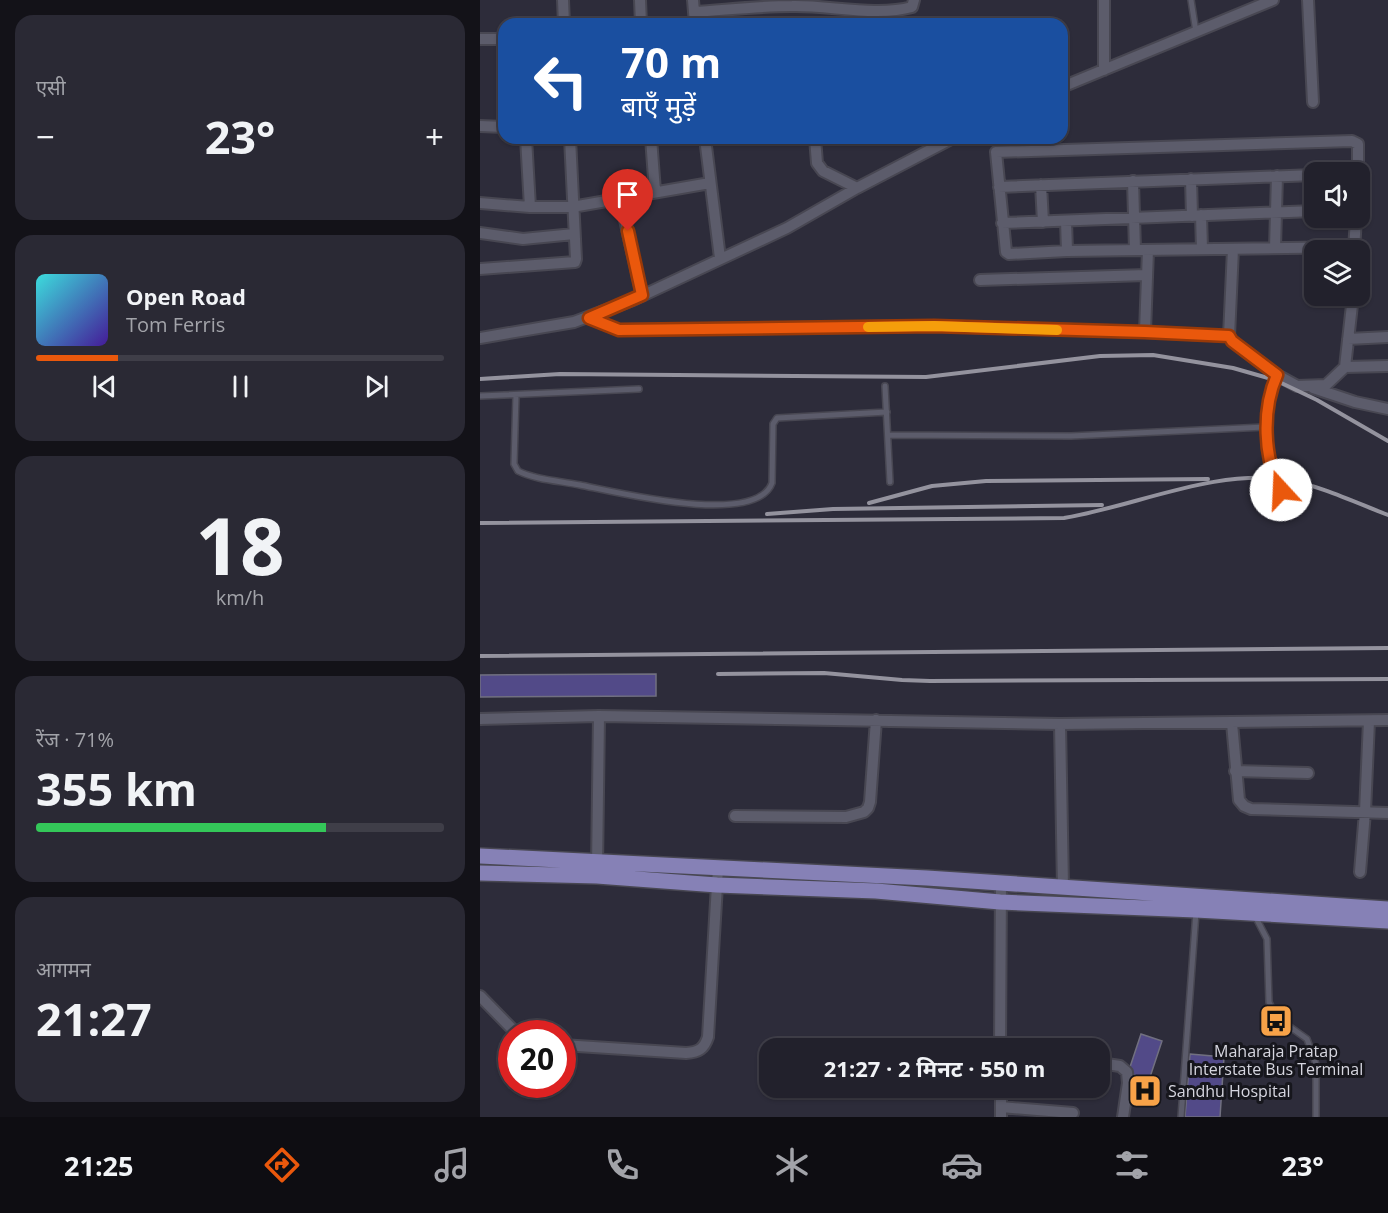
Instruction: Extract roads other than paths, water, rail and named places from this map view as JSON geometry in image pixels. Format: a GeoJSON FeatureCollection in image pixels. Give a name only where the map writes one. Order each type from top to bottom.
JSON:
{"type":"FeatureCollection","features":[{"type":"Feature","properties":{"kind":"main road"},"geometry":{"type":"LineString","coordinates":[[480,856],[717,885],[876,891],[1000,902],[1197,903],[1388,909]]}},
{"type":"Feature","properties":{"kind":"main road"},"geometry":{"type":"LineString","coordinates":[[480,873],[718,868],[1063,887],[1197,903]]}},
{"type":"Feature","properties":{"kind":"main road"},"geometry":{"type":"LineString","coordinates":[[1253,906],[1388,921]]}},
{"type":"Feature","properties":{"kind":"street"},"geometry":{"type":"LineString","coordinates":[[563,0],[564,18]]}},
{"type":"Feature","properties":{"kind":"street"},"geometry":{"type":"LineString","coordinates":[[639,0],[640,18]]}},
{"type":"Feature","properties":{"kind":"street"},"geometry":{"type":"LineString","coordinates":[[693,0],[694,18]]}},
{"type":"Feature","properties":{"kind":"street"},"geometry":{"type":"LineString","coordinates":[[694,12],[792,3],[878,10],[910,8],[914,0]]}},
{"type":"Feature","properties":{"kind":"street"},"geometry":{"type":"LineString","coordinates":[[1104,0],[1104,70]]}},
{"type":"Feature","properties":{"kind":"street"},"geometry":{"type":"LineString","coordinates":[[1068,85],[1273,0]]}},
{"type":"Feature","properties":{"kind":"street"},"geometry":{"type":"LineString","coordinates":[[1308,0],[1314,102]]}},
{"type":"Feature","properties":{"kind":"street"},"geometry":{"type":"LineString","coordinates":[[480,39],[498,39]]}},
{"type":"Feature","properties":{"kind":"street"},"geometry":{"type":"LineString","coordinates":[[480,126],[498,127]]}},
{"type":"Feature","properties":{"kind":"street"},"geometry":{"type":"LineString","coordinates":[[1304,248],[1067,250],[1009,254],[1006,252],[1002,223],[996,152],[1352,141],[1358,144],[1358,162]]}},
{"type":"Feature","properties":{"kind":"street"},"geometry":{"type":"LineString","coordinates":[[526,144],[530,207]]}},
{"type":"Feature","properties":{"kind":"street"},"geometry":{"type":"LineString","coordinates":[[480,269],[572,264],[576,259],[570,144]]}},
{"type":"Feature","properties":{"kind":"street"},"geometry":{"type":"LineString","coordinates":[[651,144],[655,191]]}},
{"type":"Feature","properties":{"kind":"street"},"geometry":{"type":"LineString","coordinates":[[706,144],[720,258]]}},
{"type":"Feature","properties":{"kind":"street"},"geometry":{"type":"LineString","coordinates":[[816,144],[819,167],[857,188]]}},
{"type":"Feature","properties":{"kind":"street"},"geometry":{"type":"LineString","coordinates":[[480,338],[589,318],[787,228],[941,144]]}},
{"type":"Feature","properties":{"kind":"street"},"geometry":{"type":"LineString","coordinates":[[999,187],[1304,175]]}},
{"type":"Feature","properties":{"kind":"street"},"geometry":{"type":"LineString","coordinates":[[1275,248],[1277,176]]}},
{"type":"Feature","properties":{"kind":"street"},"geometry":{"type":"LineString","coordinates":[[1191,179],[1202,249]]}},
{"type":"Feature","properties":{"kind":"street"},"geometry":{"type":"LineString","coordinates":[[1133,182],[1135,250]]}},
{"type":"Feature","properties":{"kind":"street"},"geometry":{"type":"LineString","coordinates":[[480,203],[530,207],[572,207],[710,183]]}},
{"type":"Feature","properties":{"kind":"street"},"geometry":{"type":"LineString","coordinates":[[1041,185],[1043,222]]}},
{"type":"Feature","properties":{"kind":"street"},"geometry":{"type":"LineString","coordinates":[[620,198],[642,295]]}},
{"type":"Feature","properties":{"kind":"street"},"geometry":{"type":"LineString","coordinates":[[1002,223],[1304,211]]}},
{"type":"Feature","properties":{"kind":"street"},"geometry":{"type":"LineString","coordinates":[[1066,221],[1067,250]]}},
{"type":"Feature","properties":{"kind":"street"},"geometry":{"type":"LineString","coordinates":[[480,233],[524,239],[574,234]]}},
{"type":"Feature","properties":{"kind":"street"},"geometry":{"type":"LineString","coordinates":[[1233,249],[1229,336],[1232,341],[1277,375],[1297,386],[1326,385],[1345,367],[1352,306]]}},
{"type":"Feature","properties":{"kind":"street"},"geometry":{"type":"LineString","coordinates":[[1145,332],[1148,250]]}},
{"type":"Feature","properties":{"kind":"street"},"geometry":{"type":"LineString","coordinates":[[980,280],[1147,275]]}},
{"type":"Feature","properties":{"kind":"street"},"geometry":{"type":"LineString","coordinates":[[589,318],[619,330],[934,326],[1229,336]]}},
{"type":"Feature","properties":{"kind":"street"},"geometry":{"type":"LineString","coordinates":[[1348,339],[1388,337]]}},
{"type":"Feature","properties":{"kind":"street"},"geometry":{"type":"LineString","coordinates":[[1345,367],[1388,366]]}},
{"type":"Feature","properties":{"kind":"street"},"geometry":{"type":"LineString","coordinates":[[1308,386],[1355,402],[1388,409]]}},
{"type":"Feature","properties":{"kind":"street"},"geometry":{"type":"LineString","coordinates":[[480,719],[599,716],[1060,724],[1388,720]]}},
{"type":"Feature","properties":{"kind":"street"},"geometry":{"type":"LineString","coordinates":[[597,869],[599,716]]}},
{"type":"Feature","properties":{"kind":"street"},"geometry":{"type":"LineString","coordinates":[[735,816],[846,817],[864,812],[870,802],[876,720]]}},
{"type":"Feature","properties":{"kind":"street"},"geometry":{"type":"LineString","coordinates":[[1360,872],[1369,721]]}},
{"type":"Feature","properties":{"kind":"street"},"geometry":{"type":"LineString","coordinates":[[1232,723],[1239,800],[1244,806],[1251,809],[1388,813]]}},
{"type":"Feature","properties":{"kind":"street"},"geometry":{"type":"LineString","coordinates":[[1060,724],[1063,887]]}},
{"type":"Feature","properties":{"kind":"street"},"geometry":{"type":"LineString","coordinates":[[1235,771],[1308,773]]}},
{"type":"Feature","properties":{"kind":"street"},"geometry":{"type":"LineString","coordinates":[[576,1046],[686,1053],[701,1050],[708,1036],[718,868]]}},
{"type":"Feature","properties":{"kind":"street"},"geometry":{"type":"LineString","coordinates":[[1000,1038],[1001,883]]}},
{"type":"Feature","properties":{"kind":"street"},"geometry":{"type":"LineString","coordinates":[[480,996],[503,1020]]}},
{"type":"Feature","properties":{"kind":"street"},"geometry":{"type":"LineString","coordinates":[[1110,1064],[1120,1066],[1127,1072],[1128,1083],[1123,1117]]}},
{"type":"Feature","properties":{"kind":"street"},"geometry":{"type":"LineString","coordinates":[[1001,1112],[1073,1113]]}},
{"type":"Feature","properties":{"kind":"lane"},"geometry":{"type":"LineString","coordinates":[[1191,0],[1196,32]]}},
{"type":"Feature","properties":{"kind":"lane"},"geometry":{"type":"LineString","coordinates":[[1277,375],[1265,427],[1274,478],[1287,502]]}},
{"type":"Feature","properties":{"kind":"lane"},"geometry":{"type":"LineString","coordinates":[[885,386],[890,482]]}},
{"type":"Feature","properties":{"kind":"lane"},"geometry":{"type":"LineString","coordinates":[[480,396],[639,389]]}},
{"type":"Feature","properties":{"kind":"lane"},"geometry":{"type":"LineString","coordinates":[[516,395],[514,464],[518,471],[657,501],[714,505],[750,501],[765,495],[770,489],[773,424],[777,418],[887,412]]}},
{"type":"Feature","properties":{"kind":"lane"},"geometry":{"type":"LineString","coordinates":[[888,435],[1071,436],[1265,427]]}},
{"type":"Feature","properties":{"kind":"lane"},"geometry":{"type":"LineString","coordinates":[[1181,1117],[1197,903]]}},
{"type":"Feature","properties":{"kind":"lane"},"geometry":{"type":"LineString","coordinates":[[1253,906],[1267,939],[1269,1002],[1276,1017],[1307,1039],[1316,1064],[1316,1116]]}},
{"type":"Feature","properties":{"kind":"railway"},"geometry":{"type":"LineString","coordinates":[[480,379],[560,374],[926,377],[1100,356],[1153,355],[1233,368],[1275,380],[1317,400],[1388,441]]}},
{"type":"Feature","properties":{"kind":"railway"},"geometry":{"type":"LineString","coordinates":[[480,523],[1064,518],[1204,484],[1233,479],[1261,478],[1288,480],[1312,486],[1388,515]]}},
{"type":"Feature","properties":{"kind":"railway"},"geometry":{"type":"LineString","coordinates":[[869,503],[932,486],[986,481],[1208,479]]}},
{"type":"Feature","properties":{"kind":"railway"},"geometry":{"type":"LineString","coordinates":[[767,514],[833,509],[1102,505]]}},
{"type":"Feature","properties":{"kind":"railway"},"geometry":{"type":"LineString","coordinates":[[480,656],[1388,648]]}},
{"type":"Feature","properties":{"kind":"railway"},"geometry":{"type":"LineString","coordinates":[[718,674],[824,673],[930,681],[1388,679]]}},
{"type":"Feature","properties":{"kind":"place","name":"Maharaja Pratap Interstate Bus Terminal"},"geometry":{"type":"Point","coordinates":[1276,1021]}},
{"type":"Feature","properties":{"kind":"place","name":"Sandhu Hospital"},"geometry":{"type":"Point","coordinates":[1145,1091]}}]}
